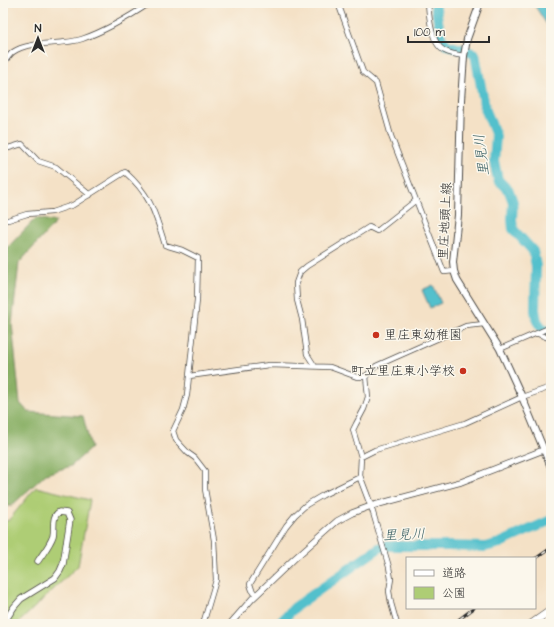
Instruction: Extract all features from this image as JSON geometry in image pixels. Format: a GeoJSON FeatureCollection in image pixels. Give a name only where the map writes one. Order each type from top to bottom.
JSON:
{"type":"FeatureCollection","features":[{"type":"Feature","properties":{"kind":"highway"},"geometry":{"type":"LineString","coordinates":[[531,624],[551,610]]}},
{"type":"Feature","properties":{"kind":"main road","name":"里庄地頭上線"},"geometry":{"type":"LineString","coordinates":[[480,3],[465,46],[464,55],[460,108],[458,215],[453,262],[454,271],[457,280],[500,349],[551,467]]}},
{"type":"Feature","properties":{"kind":"street"},"geometry":{"type":"LineString","coordinates":[[3,64],[10,54],[20,48],[31,45],[60,43],[81,39],[108,27],[150,3]]}},
{"type":"Feature","properties":{"kind":"street"},"geometry":{"type":"LineString","coordinates":[[338,3],[363,72],[376,83],[390,136],[408,177],[415,200],[424,219],[444,272],[454,271]]}},
{"type":"Feature","properties":{"kind":"street"},"geometry":{"type":"LineString","coordinates":[[428,3],[431,30],[438,45],[445,51],[464,55]]}},
{"type":"Feature","properties":{"kind":"street"},"geometry":{"type":"LineString","coordinates":[[3,148],[5,149],[22,144],[38,161],[56,167],[90,195]]}},
{"type":"Feature","properties":{"kind":"street"},"geometry":{"type":"LineString","coordinates":[[3,220],[8,220],[27,214],[52,212],[65,209],[90,195],[125,172],[143,191],[151,204],[165,245],[182,250],[198,258],[197,300],[186,404],[173,431],[176,440],[195,458],[205,471],[205,489],[211,519],[216,580],[203,624]]}},
{"type":"Feature","properties":{"kind":"street"},"geometry":{"type":"LineString","coordinates":[[314,365],[307,354],[302,319],[297,300],[296,283],[300,272],[307,266],[369,227],[377,231],[415,200]]}},
{"type":"Feature","properties":{"kind":"street"},"geometry":{"type":"LineString","coordinates":[[189,376],[269,365],[330,366],[357,377],[366,376],[376,366],[459,329],[473,324],[484,324]]}},
{"type":"Feature","properties":{"kind":"street"},"geometry":{"type":"LineString","coordinates":[[500,349],[549,328]]}},
{"type":"Feature","properties":{"kind":"street"},"geometry":{"type":"LineString","coordinates":[[539,333],[551,339]]}},
{"type":"Feature","properties":{"kind":"street"},"geometry":{"type":"LineString","coordinates":[[366,376],[368,398],[353,430],[361,457],[360,477],[371,506],[389,567],[391,579],[389,591],[397,624]]}},
{"type":"Feature","properties":{"kind":"street"},"geometry":{"type":"LineString","coordinates":[[361,457],[375,450],[465,423],[522,397],[551,387]]}},
{"type":"Feature","properties":{"kind":"street"},"geometry":{"type":"LineString","coordinates":[[230,624],[256,595],[336,521],[371,506],[461,482],[551,447]]}},
{"type":"Feature","properties":{"kind":"street"},"geometry":{"type":"LineString","coordinates":[[256,595],[250,584],[286,526],[295,515],[323,495],[360,477]]}},
{"type":"Feature","properties":{"kind":"street"},"geometry":{"type":"LineString","coordinates":[[3,624],[21,599],[55,578],[60,571],[63,564],[70,520],[67,513],[59,512],[56,514],[54,518],[52,536],[38,561]]}},
{"type":"Feature","properties":{"kind":"green space"},"geometry":{"type":"Polygon","coordinates":[[[36,218],[56,222],[19,263],[12,324],[20,403],[28,412],[83,416],[91,448],[71,466],[46,474],[11,506],[3,506],[3,250],[8,247],[36,218]]]}},
{"type":"Feature","properties":{"kind":"green space"},"geometry":{"type":"Polygon","coordinates":[[[36,487],[90,500],[78,566],[17,624],[3,624],[3,520],[8,521],[36,487]]]}},
{"type":"Feature","properties":{"kind":"water"},"geometry":{"type":"Polygon","coordinates":[[[533,3],[551,3],[551,31],[533,3]]]}},
{"type":"Feature","properties":{"kind":"water"},"geometry":{"type":"Polygon","coordinates":[[[433,285],[441,303],[430,308],[422,290],[433,285]]]}},
{"type":"Feature","properties":{"kind":"waterway","name":"里見川"},"geometry":{"type":"LineString","coordinates":[[435,3],[441,38],[447,45],[475,54],[485,108],[496,136],[494,161],[498,180],[509,191],[513,202],[513,229],[533,251],[536,266],[535,310],[537,321],[542,328],[551,332]]}},
{"type":"Feature","properties":{"kind":"waterway","name":"里見川"},"geometry":{"type":"LineString","coordinates":[[279,624],[295,607],[379,548],[386,546],[485,547],[500,543],[551,520]]}},
{"type":"Feature","properties":{"kind":"railway"},"geometry":{"type":"LineString","coordinates":[[536,558],[551,548]]}},
{"type":"Feature","properties":{"kind":"railway"},"geometry":{"type":"LineString","coordinates":[[453,624],[473,609]]}},
{"type":"Feature","properties":{"kind":"place","name":"里庄東幼稚園"},"geometry":{"type":"Point","coordinates":[376,335]}},
{"type":"Feature","properties":{"kind":"place","name":"町立里庄東小学校"},"geometry":{"type":"Point","coordinates":[463,371]}}]}
